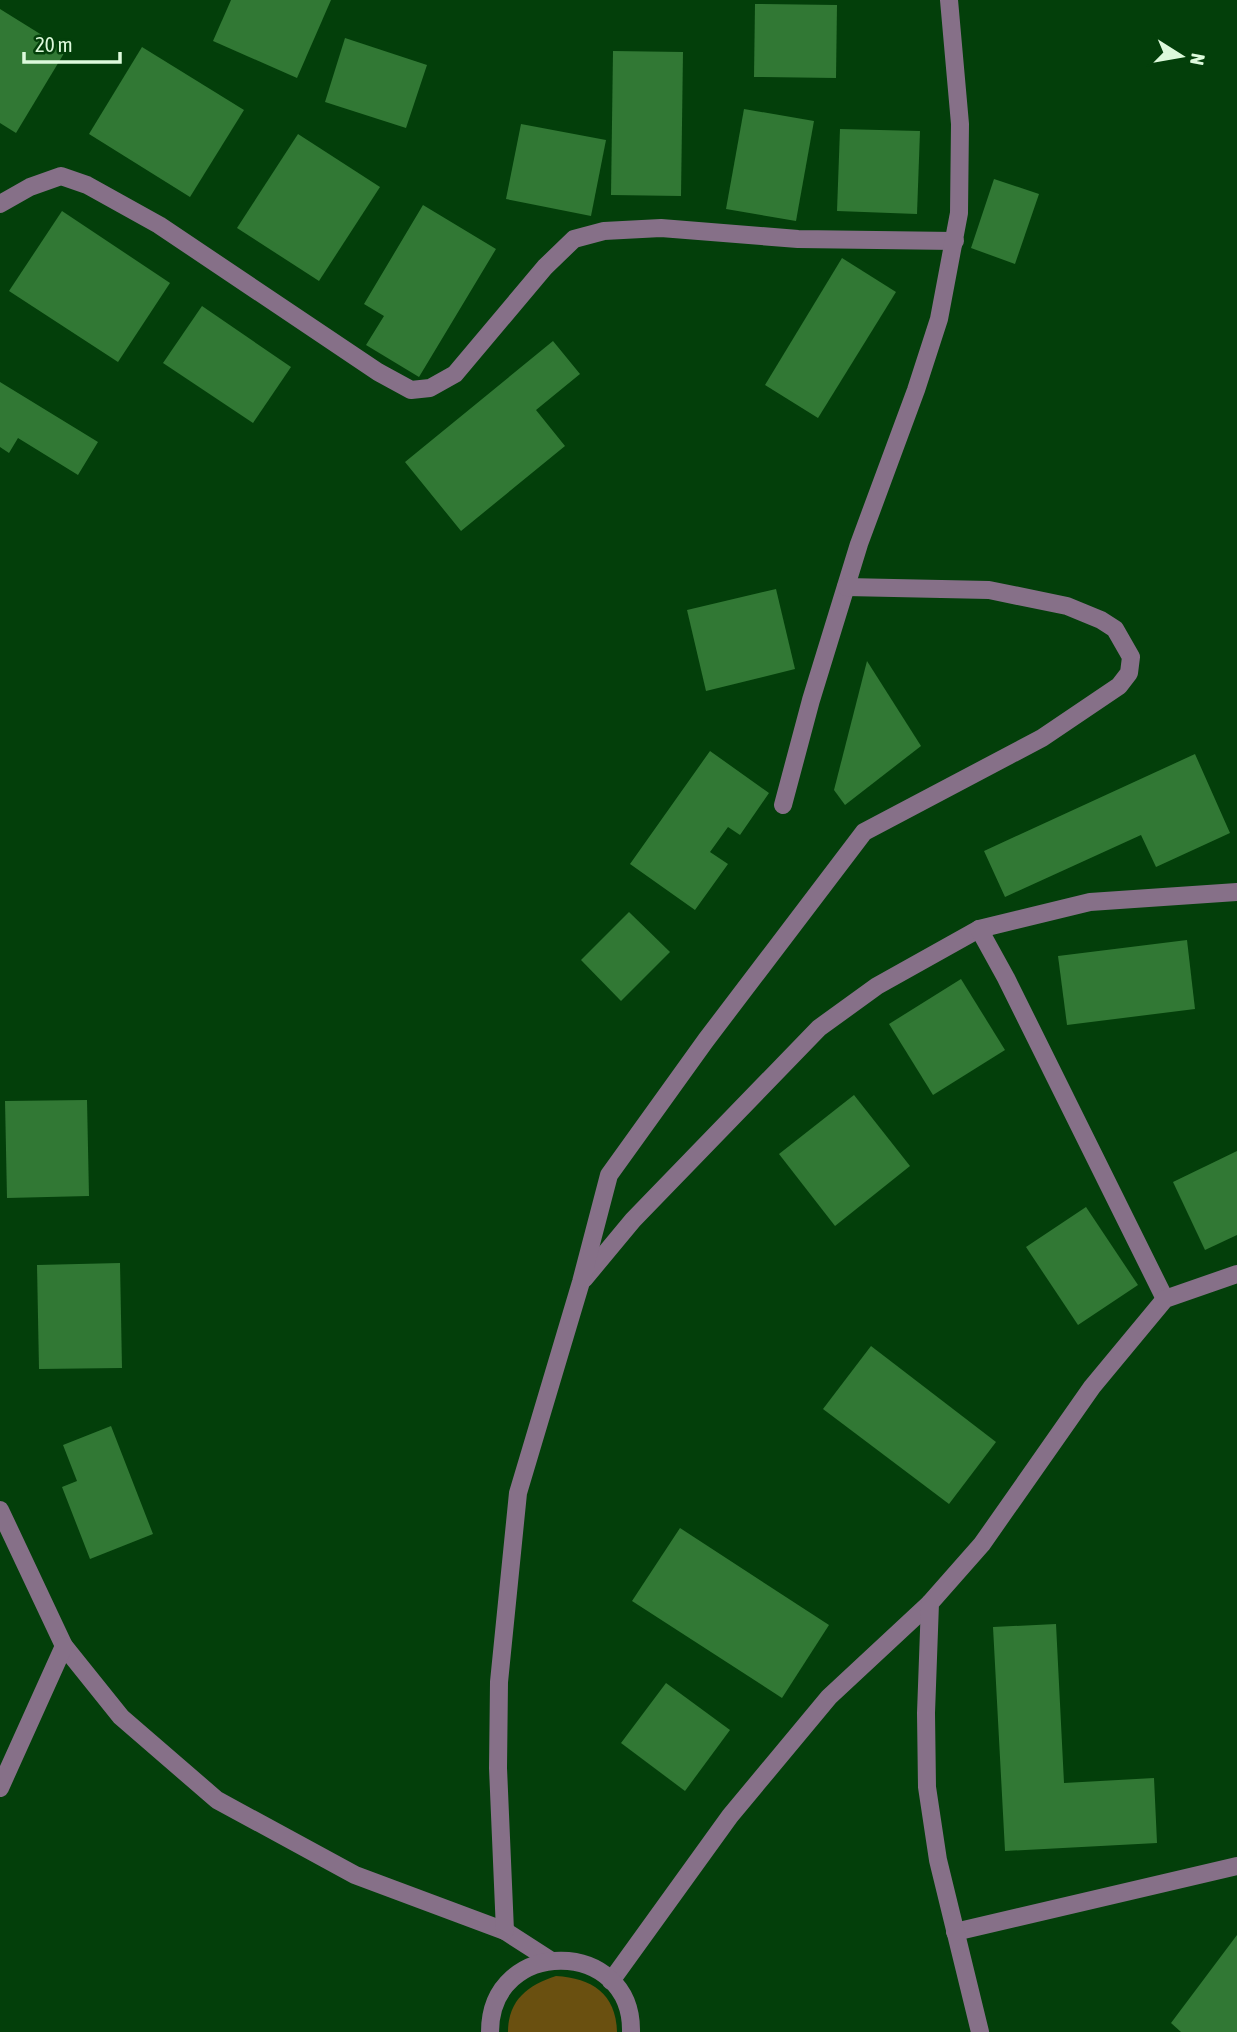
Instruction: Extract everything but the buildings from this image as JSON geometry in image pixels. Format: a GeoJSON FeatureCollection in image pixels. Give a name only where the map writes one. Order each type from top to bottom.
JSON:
{"type":"FeatureCollection","features":[{"type":"Feature","properties":{"kind":"street"},"geometry":{"type":"LineString","coordinates":[[783,805],[811,700],[863,531],[916,390],[939,319],[959,213],[960,124],[949,0]]}},
{"type":"Feature","properties":{"kind":"street"},"geometry":{"type":"LineString","coordinates":[[0,204],[30,187],[61,176],[87,185],[159,225],[378,372],[411,390],[430,388],[455,374],[545,267],[574,239],[604,231],[661,228],[798,239],[955,241]]}},
{"type":"Feature","properties":{"kind":"street"},"geometry":{"type":"LineString","coordinates":[[505,1931],[498,1768],[499,1682],[518,1493],[581,1282],[609,1175],[706,1040],[864,832],[1042,737],[1119,686],[1129,673],[1131,657],[1115,629],[1067,606],[989,590],[846,587]]}},
{"type":"Feature","properties":{"kind":"street"},"geometry":{"type":"LineString","coordinates":[[581,1282],[633,1220],[820,1028],[877,986],[979,929],[1090,902],[1237,892]]}},
{"type":"Feature","properties":{"kind":"street"},"geometry":{"type":"LineString","coordinates":[[979,929],[1006,978],[1165,1299]]}},
{"type":"Feature","properties":{"kind":"street"},"geometry":{"type":"LineString","coordinates":[[611,1981],[730,1816],[829,1697],[930,1603],[982,1544],[1092,1387],[1165,1299],[1237,1274]]}},
{"type":"Feature","properties":{"kind":"street"},"geometry":{"type":"LineString","coordinates":[[0,1510],[64,1646],[121,1717],[217,1800],[355,1874],[505,1931],[550,1960]]}},
{"type":"Feature","properties":{"kind":"street"},"geometry":{"type":"LineString","coordinates":[[930,1603],[926,1713],[927,1787],[938,1860],[980,2032]]}},
{"type":"Feature","properties":{"kind":"street"},"geometry":{"type":"LineString","coordinates":[[0,1788],[64,1646]]}},
{"type":"Feature","properties":{"kind":"street"},"geometry":{"type":"LineString","coordinates":[[956,1932],[1237,1866]]}},
{"type":"Feature","properties":{"kind":"street"},"geometry":{"type":"LineString","coordinates":[[490,2032],[490,2019],[497,1998],[510,1980],[528,1967],[550,1960],[572,1961],[594,1968],[611,1981],[624,2000],[631,2021],[631,2032]]}},
{"type":"Feature","properties":{"kind":"shaded area"},"geometry":{"type":"Polygon","coordinates":[[[556,1976],[581,1980],[600,1990],[612,2008],[617,2032],[508,2032],[512,2011],[522,1995],[537,1984],[556,1976]]]}}]}
